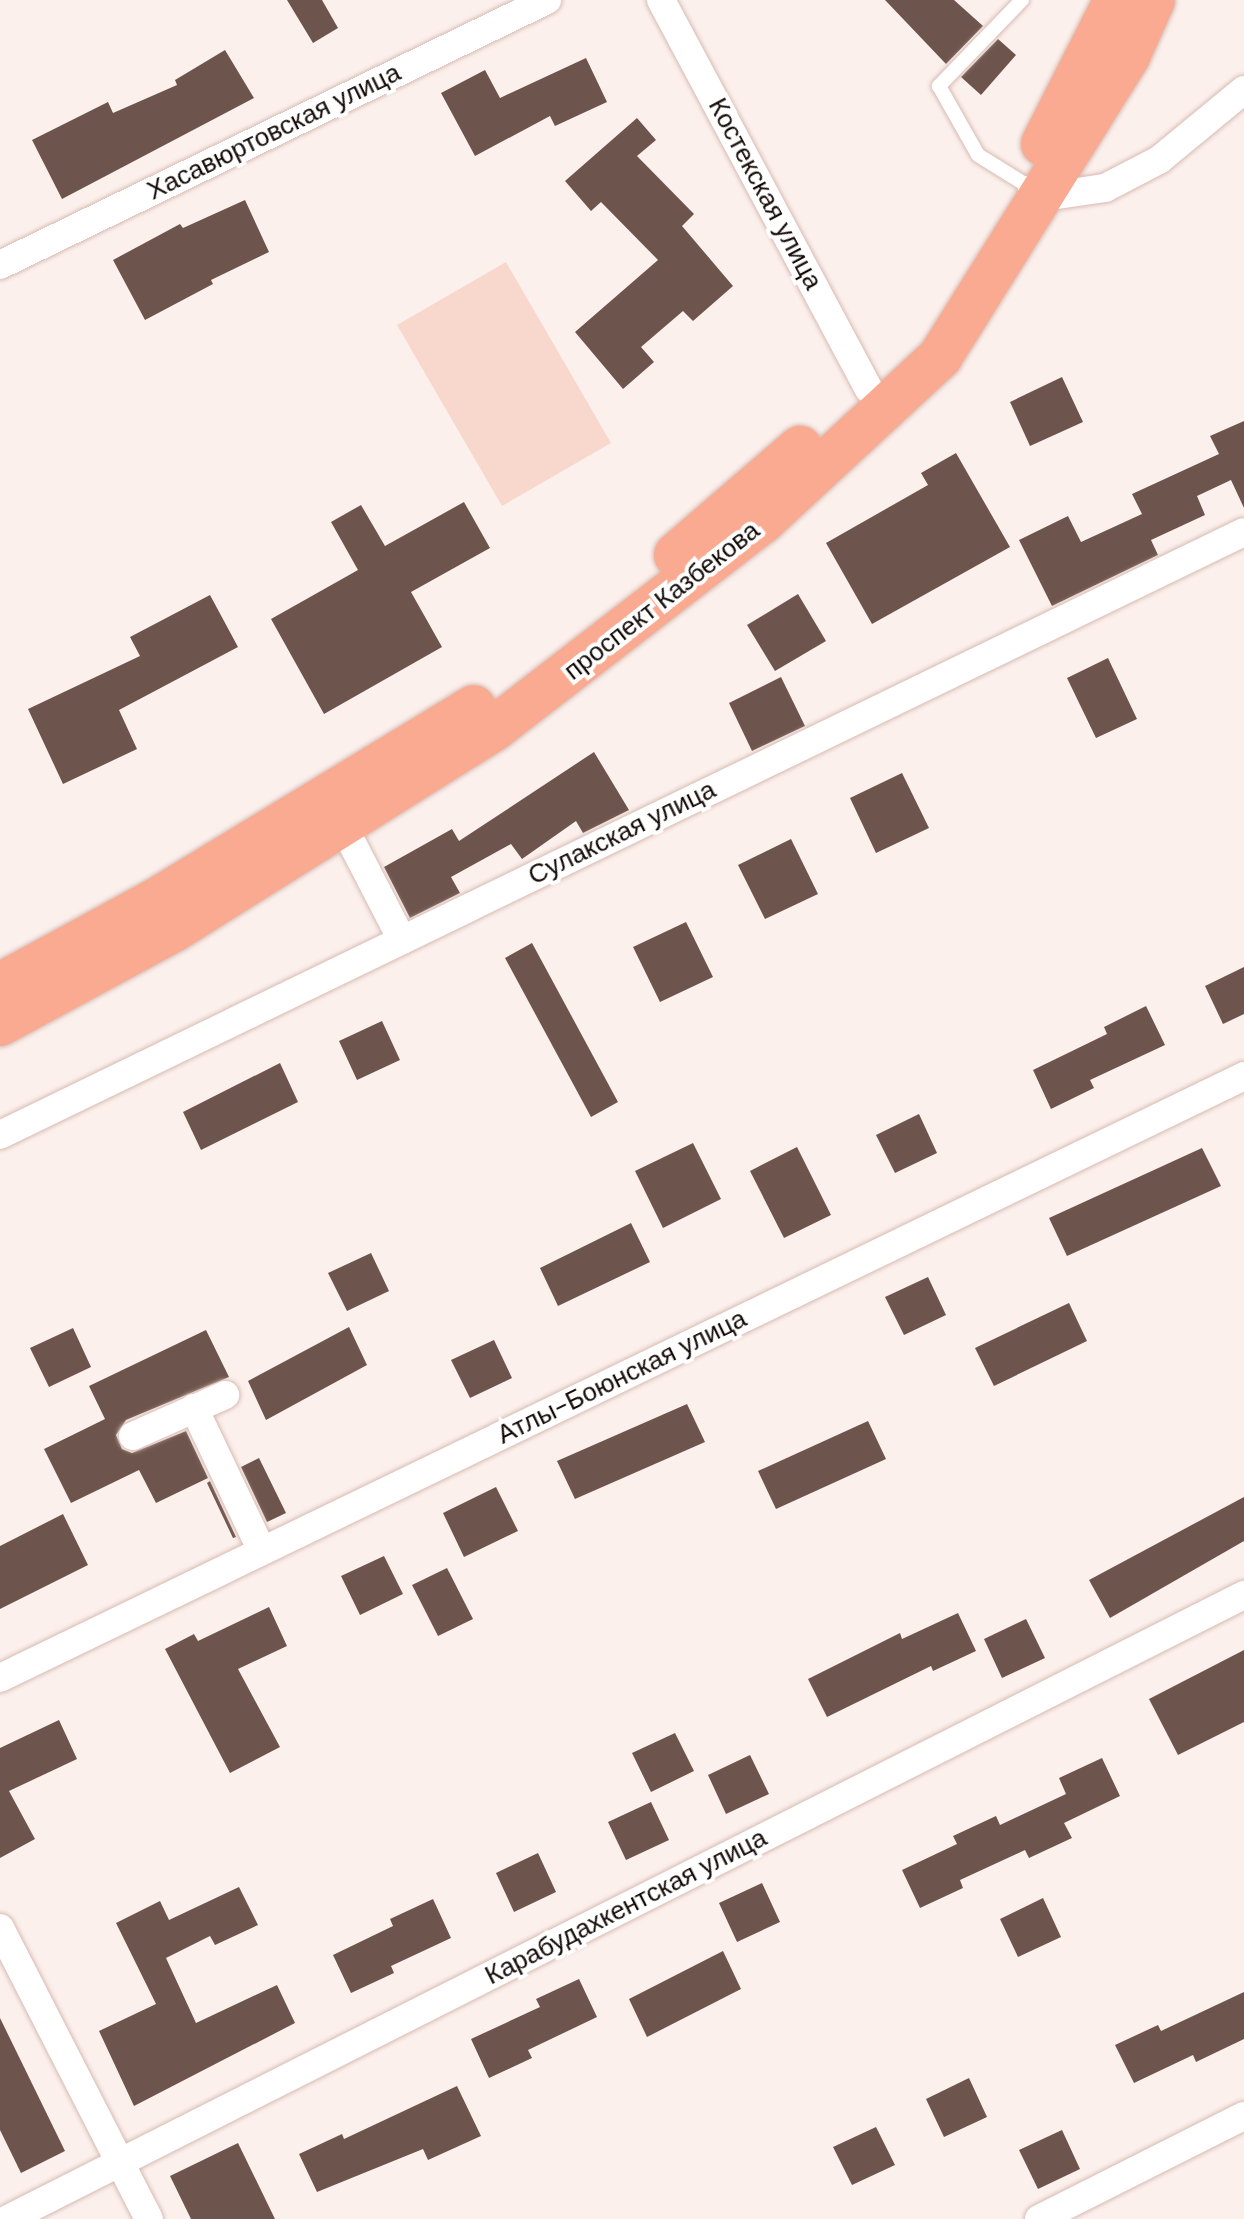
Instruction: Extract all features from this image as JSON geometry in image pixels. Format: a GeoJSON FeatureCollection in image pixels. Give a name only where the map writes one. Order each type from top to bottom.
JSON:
{"type":"FeatureCollection","features":[{"type":"Feature","properties":{"kind":"highway","name":"проспект Казбекова"},"geometry":{"type":"LineString","coordinates":[[0,1024],[175,929],[495,728],[633,627],[762,522],[940,357],[1033,190],[1116,0]]}},
{"type":"Feature","properties":{"kind":"highway","name":"проспект Казбекова"},"geometry":{"type":"LineString","coordinates":[[0,985],[155,901],[476,706],[617,606],[869,389],[919,338],[1033,190],[1128,56],[1153,0]]}},
{"type":"Feature","properties":{"kind":"street","name":"Хасавюртовская улица"},"geometry":{"type":"LineString","coordinates":[[0,265],[547,0]]}},
{"type":"Feature","properties":{"kind":"street","name":"Костекская улица"},"geometry":{"type":"LineString","coordinates":[[661,0],[869,389]]}},
{"type":"Feature","properties":{"kind":"street"},"geometry":{"type":"LineString","coordinates":[[1033,190],[1105,188],[1138,173],[1218,116],[1244,90]]}},
{"type":"Feature","properties":{"kind":"street","name":"Сулакская улица"},"geometry":{"type":"LineString","coordinates":[[0,1135],[1244,532]]}},
{"type":"Feature","properties":{"kind":"street"},"geometry":{"type":"LineString","coordinates":[[353,845],[402,940]]}},
{"type":"Feature","properties":{"kind":"street","name":"Атлы-Боюнская улица"},"geometry":{"type":"LineString","coordinates":[[0,1678],[1244,1076]]}},
{"type":"Feature","properties":{"kind":"street"},"geometry":{"type":"LineString","coordinates":[[133,1436],[225,1395]]}},
{"type":"Feature","properties":{"kind":"street"},"geometry":{"type":"LineString","coordinates":[[194,1408],[262,1551]]}},
{"type":"Feature","properties":{"kind":"street","name":"Карабудахкентская улица"},"geometry":{"type":"LineString","coordinates":[[8,2219],[1244,1595]]}},
{"type":"Feature","properties":{"kind":"street"},"geometry":{"type":"LineString","coordinates":[[0,1928],[149,2219]]}},
{"type":"Feature","properties":{"kind":"street"},"geometry":{"type":"LineString","coordinates":[[1039,2219],[1244,2116]]}},
{"type":"Feature","properties":{"kind":"lane"},"geometry":{"type":"LineString","coordinates":[[1022,0],[939,86],[978,155],[1033,190]]}},
{"type":"Feature","properties":{"kind":"shaded area"},"geometry":{"type":"Polygon","coordinates":[[[506,262],[611,443],[502,506],[397,325],[506,262]]]}},
{"type":"Feature","properties":{"kind":"building"},"geometry":{"type":"Polygon","coordinates":[[[287,0],[322,0],[338,28],[313,43],[287,0]]]}},
{"type":"Feature","properties":{"kind":"building"},"geometry":{"type":"Polygon","coordinates":[[[885,0],[954,0],[983,26],[946,64],[885,0]]]}},
{"type":"Feature","properties":{"kind":"building"},"geometry":{"type":"Polygon","coordinates":[[[998,39],[1016,55],[981,95],[961,77],[998,39]]]}},
{"type":"Feature","properties":{"kind":"building"},"geometry":{"type":"Polygon","coordinates":[[[225,50],[254,98],[62,199],[32,140],[108,102],[113,113],[177,85],[175,80],[225,50]]]}},
{"type":"Feature","properties":{"kind":"building"},"geometry":{"type":"Polygon","coordinates":[[[586,58],[607,102],[555,126],[550,116],[475,156],[441,93],[485,70],[500,98],[586,58]]]}},
{"type":"Feature","properties":{"kind":"building"},"geometry":{"type":"Polygon","coordinates":[[[637,118],[656,140],[637,156],[694,214],[682,226],[733,286],[693,321],[683,311],[641,347],[654,362],[623,389],[575,332],[658,260],[601,202],[591,211],[565,181],[637,118]]]}},
{"type":"Feature","properties":{"kind":"building"},"geometry":{"type":"Polygon","coordinates":[[[245,200],[269,252],[211,280],[213,284],[145,320],[113,260],[180,224],[183,228],[245,200]]]}},
{"type":"Feature","properties":{"kind":"building"},"geometry":{"type":"Polygon","coordinates":[[[1062,377],[1083,422],[1030,446],[1010,402],[1062,377]]]}},
{"type":"Feature","properties":{"kind":"building"},"geometry":{"type":"Polygon","coordinates":[[[1244,421],[1244,508],[1231,480],[1197,496],[1205,515],[1151,540],[1158,555],[1052,606],[1019,540],[1068,516],[1081,542],[1142,514],[1132,494],[1219,454],[1210,436],[1244,421]]]}},
{"type":"Feature","properties":{"kind":"building"},"geometry":{"type":"Polygon","coordinates":[[[956,453],[1010,547],[872,624],[826,543],[928,485],[921,473],[956,453]]]}},
{"type":"Feature","properties":{"kind":"building"},"geometry":{"type":"Polygon","coordinates":[[[464,502],[490,548],[411,592],[442,647],[324,714],[271,619],[358,570],[331,522],[361,505],[385,546],[464,502]]]}},
{"type":"Feature","properties":{"kind":"building"},"geometry":{"type":"Polygon","coordinates":[[[798,594],[826,641],[775,671],[747,625],[798,594]]]}},
{"type":"Feature","properties":{"kind":"building"},"geometry":{"type":"Polygon","coordinates":[[[210,595],[238,647],[119,710],[137,749],[63,784],[28,709],[140,656],[130,637],[210,595]]]}},
{"type":"Feature","properties":{"kind":"building"},"geometry":{"type":"Polygon","coordinates":[[[1108,658],[1137,719],[1096,738],[1067,678],[1108,658]]]}},
{"type":"Feature","properties":{"kind":"building"},"geometry":{"type":"Polygon","coordinates":[[[781,677],[805,726],[752,751],[729,703],[781,677]]]}},
{"type":"Feature","properties":{"kind":"building"},"geometry":{"type":"Polygon","coordinates":[[[594,752],[629,810],[583,833],[576,821],[522,859],[511,844],[451,877],[460,893],[410,918],[384,867],[452,829],[459,841],[594,752]]]}},
{"type":"Feature","properties":{"kind":"building"},"geometry":{"type":"Polygon","coordinates":[[[902,773],[929,828],[876,853],[850,798],[902,773]]]}},
{"type":"Feature","properties":{"kind":"building"},"geometry":{"type":"Polygon","coordinates":[[[791,839],[818,894],[765,919],[738,865],[791,839]]]}},
{"type":"Feature","properties":{"kind":"building"},"geometry":{"type":"Polygon","coordinates":[[[686,922],[713,977],[660,1002],[633,947],[686,922]]]}},
{"type":"Feature","properties":{"kind":"building"},"geometry":{"type":"Polygon","coordinates":[[[532,943],[618,1102],[591,1117],[505,958],[532,943]]]}},
{"type":"Feature","properties":{"kind":"building"},"geometry":{"type":"Polygon","coordinates":[[[1244,967],[1244,1014],[1223,1024],[1205,986],[1244,967]]]}},
{"type":"Feature","properties":{"kind":"building"},"geometry":{"type":"Polygon","coordinates":[[[1146,1006],[1165,1045],[1090,1080],[1094,1088],[1051,1109],[1033,1070],[1107,1034],[1104,1027],[1146,1006]]]}},
{"type":"Feature","properties":{"kind":"building"},"geometry":{"type":"Polygon","coordinates":[[[382,1021],[400,1060],[357,1080],[339,1041],[382,1021]]]}},
{"type":"Feature","properties":{"kind":"building"},"geometry":{"type":"Polygon","coordinates":[[[280,1063],[298,1102],[201,1150],[183,1112],[280,1063]]]}},
{"type":"Feature","properties":{"kind":"building"},"geometry":{"type":"Polygon","coordinates":[[[919,1114],[937,1153],[895,1173],[876,1135],[919,1114]]]}},
{"type":"Feature","properties":{"kind":"building"},"geometry":{"type":"Polygon","coordinates":[[[693,1143],[721,1199],[663,1228],[635,1171],[693,1143]]]}},
{"type":"Feature","properties":{"kind":"building"},"geometry":{"type":"Polygon","coordinates":[[[797,1147],[831,1215],[784,1238],[750,1171],[797,1147]]]}},
{"type":"Feature","properties":{"kind":"building"},"geometry":{"type":"Polygon","coordinates":[[[1202,1148],[1221,1186],[1067,1256],[1049,1218],[1202,1148]]]}},
{"type":"Feature","properties":{"kind":"building"},"geometry":{"type":"Polygon","coordinates":[[[631,1223],[650,1262],[558,1306],[540,1268],[631,1223]]]}},
{"type":"Feature","properties":{"kind":"building"},"geometry":{"type":"Polygon","coordinates":[[[371,1253],[389,1291],[347,1311],[328,1273],[371,1253]]]}},
{"type":"Feature","properties":{"kind":"building"},"geometry":{"type":"Polygon","coordinates":[[[928,1277],[946,1315],[904,1335],[885,1297],[928,1277]]]}},
{"type":"Feature","properties":{"kind":"building"},"geometry":{"type":"Polygon","coordinates":[[[1069,1303],[1087,1341],[994,1386],[975,1348],[1069,1303]]]}},
{"type":"Feature","properties":{"kind":"building"},"geometry":{"type":"Polygon","coordinates":[[[349,1327],[367,1365],[266,1420],[248,1381],[349,1327]]]}},
{"type":"Feature","properties":{"kind":"building"},"geometry":{"type":"Polygon","coordinates":[[[73,1328],[91,1367],[49,1387],[30,1348],[73,1328]]]}},
{"type":"Feature","properties":{"kind":"building"},"geometry":{"type":"Polygon","coordinates":[[[206,1330],[229,1377],[126,1420],[116,1435],[122,1449],[132,1453],[186,1431],[208,1478],[156,1503],[139,1470],[71,1503],[44,1449],[105,1419],[89,1386],[206,1330]]]}},
{"type":"Feature","properties":{"kind":"building"},"geometry":{"type":"Polygon","coordinates":[[[494,1340],[512,1378],[470,1398],[451,1360],[494,1340]]]}},
{"type":"Feature","properties":{"kind":"building"},"geometry":{"type":"Polygon","coordinates":[[[687,1404],[705,1442],[575,1499],[557,1461],[687,1404]]]}},
{"type":"Feature","properties":{"kind":"building"},"geometry":{"type":"Polygon","coordinates":[[[868,1421],[886,1459],[776,1509],[758,1471],[868,1421]]]}},
{"type":"Feature","properties":{"kind":"building"},"geometry":{"type":"Polygon","coordinates":[[[259,1458],[286,1513],[267,1522],[241,1467],[259,1458]]]}},
{"type":"Feature","properties":{"kind":"building"},"geometry":{"type":"Polygon","coordinates":[[[210,1481],[236,1537],[233,1538],[207,1483],[210,1481]]]}},
{"type":"Feature","properties":{"kind":"building"},"geometry":{"type":"Polygon","coordinates":[[[496,1487],[518,1531],[464,1557],[443,1513],[496,1487]]]}},
{"type":"Feature","properties":{"kind":"building"},"geometry":{"type":"Polygon","coordinates":[[[1244,1497],[1244,1541],[1110,1618],[1089,1580],[1244,1497]]]}},
{"type":"Feature","properties":{"kind":"building"},"geometry":{"type":"Polygon","coordinates":[[[63,1514],[88,1565],[0,1609],[0,1546],[63,1514]]]}},
{"type":"Feature","properties":{"kind":"building"},"geometry":{"type":"Polygon","coordinates":[[[384,1556],[403,1594],[360,1615],[341,1576],[384,1556]]]}},
{"type":"Feature","properties":{"kind":"building"},"geometry":{"type":"Polygon","coordinates":[[[447,1568],[473,1619],[438,1636],[412,1585],[447,1568]]]}},
{"type":"Feature","properties":{"kind":"building"},"geometry":{"type":"Polygon","coordinates":[[[269,1607],[287,1646],[238,1669],[280,1747],[230,1773],[165,1649],[194,1634],[198,1641],[269,1607]]]}},
{"type":"Feature","properties":{"kind":"building"},"geometry":{"type":"Polygon","coordinates":[[[958,1613],[976,1651],[933,1671],[931,1666],[827,1717],[808,1679],[900,1633],[902,1639],[958,1613]]]}},
{"type":"Feature","properties":{"kind":"building"},"geometry":{"type":"Polygon","coordinates":[[[1026,1619],[1045,1658],[1002,1678],[984,1639],[1026,1619]]]}},
{"type":"Feature","properties":{"kind":"building"},"geometry":{"type":"Polygon","coordinates":[[[1244,1650],[1244,1722],[1178,1755],[1149,1699],[1244,1650]]]}},
{"type":"Feature","properties":{"kind":"building"},"geometry":{"type":"Polygon","coordinates":[[[59,1720],[77,1759],[9,1791],[35,1839],[0,1858],[0,1748],[59,1720]]]}},
{"type":"Feature","properties":{"kind":"building"},"geometry":{"type":"Polygon","coordinates":[[[675,1733],[694,1771],[651,1792],[632,1753],[675,1733]]]}},
{"type":"Feature","properties":{"kind":"building"},"geometry":{"type":"Polygon","coordinates":[[[750,1755],[769,1794],[726,1814],[708,1775],[750,1755]]]}},
{"type":"Feature","properties":{"kind":"building"},"geometry":{"type":"Polygon","coordinates":[[[1102,1758],[1120,1796],[1064,1823],[1072,1838],[1029,1858],[1025,1850],[960,1880],[963,1888],[920,1908],[902,1870],[957,1844],[953,1836],[996,1816],[1000,1825],[1066,1794],[1059,1778],[1102,1758]]]}},
{"type":"Feature","properties":{"kind":"building"},"geometry":{"type":"Polygon","coordinates":[[[651,1802],[669,1840],[626,1860],[608,1822],[651,1802]]]}},
{"type":"Feature","properties":{"kind":"building"},"geometry":{"type":"Polygon","coordinates":[[[538,1853],[556,1892],[514,1912],[496,1873],[538,1853]]]}},
{"type":"Feature","properties":{"kind":"building"},"geometry":{"type":"Polygon","coordinates":[[[762,1883],[780,1922],[737,1942],[719,1903],[762,1883]]]}},
{"type":"Feature","properties":{"kind":"building"},"geometry":{"type":"Polygon","coordinates":[[[239,1887],[258,1925],[215,1945],[210,1936],[166,1958],[196,2023],[277,1985],[295,2023],[134,2106],[99,2031],[156,2004],[116,1923],[160,1901],[169,1920],[239,1887]]]}},
{"type":"Feature","properties":{"kind":"building"},"geometry":{"type":"Polygon","coordinates":[[[1043,1898],[1061,1937],[1018,1957],[1000,1919],[1043,1898]]]}},
{"type":"Feature","properties":{"kind":"building"},"geometry":{"type":"Polygon","coordinates":[[[433,1899],[451,1938],[391,1966],[394,1973],[351,1993],[333,1955],[393,1926],[390,1919],[433,1899]]]}},
{"type":"Feature","properties":{"kind":"building"},"geometry":{"type":"Polygon","coordinates":[[[723,1951],[741,1989],[647,2037],[629,1999],[723,1951]]]}},
{"type":"Feature","properties":{"kind":"building"},"geometry":{"type":"Polygon","coordinates":[[[579,1979],[597,2017],[528,2050],[532,2058],[489,2078],[471,2039],[540,2007],[536,1999],[579,1979]]]}},
{"type":"Feature","properties":{"kind":"building"},"geometry":{"type":"Polygon","coordinates":[[[1244,1992],[1244,2039],[1196,2062],[1193,2055],[1134,2083],[1115,2045],[1158,2025],[1161,2031],[1244,1992]]]}},
{"type":"Feature","properties":{"kind":"building"},"geometry":{"type":"Polygon","coordinates":[[[0,2018],[65,2151],[21,2173],[0,2130],[0,2018]]]}},
{"type":"Feature","properties":{"kind":"building"},"geometry":{"type":"Polygon","coordinates":[[[969,2078],[987,2117],[944,2137],[926,2099],[969,2078]]]}},
{"type":"Feature","properties":{"kind":"building"},"geometry":{"type":"Polygon","coordinates":[[[457,2086],[481,2136],[428,2160],[423,2149],[317,2192],[299,2154],[342,2134],[344,2139],[457,2086]]]}},
{"type":"Feature","properties":{"kind":"building"},"geometry":{"type":"Polygon","coordinates":[[[876,2127],[895,2165],[852,2185],[833,2147],[876,2127]]]}},
{"type":"Feature","properties":{"kind":"building"},"geometry":{"type":"Polygon","coordinates":[[[1062,2130],[1080,2169],[1038,2189],[1019,2150],[1062,2130]]]}},
{"type":"Feature","properties":{"kind":"building"},"geometry":{"type":"Polygon","coordinates":[[[238,2143],[275,2219],[191,2219],[170,2176],[238,2143]]]}}]}
